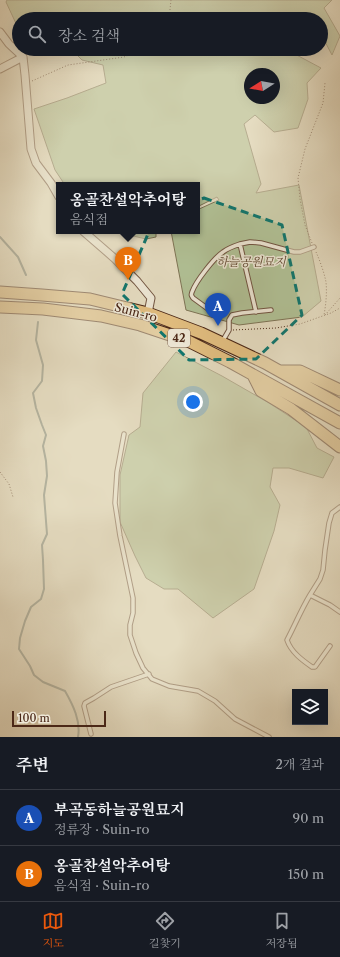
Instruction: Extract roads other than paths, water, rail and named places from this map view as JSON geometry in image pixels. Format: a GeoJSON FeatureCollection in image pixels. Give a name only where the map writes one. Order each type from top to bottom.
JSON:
{"type":"FeatureCollection","features":[{"type":"Feature","properties":{"kind":"main road","name":"Suin-ro"},"geometry":{"type":"LineString","coordinates":[[0,292],[90,299],[148,313],[202,333],[265,363],[340,406]]}},
{"type":"Feature","properties":{"kind":"main road","name":"Suin-ro"},"geometry":{"type":"LineString","coordinates":[[0,307],[43,309],[101,316],[140,325],[188,341],[252,374],[340,423]]}},
{"type":"Feature","properties":{"kind":"main road"},"geometry":{"type":"LineString","coordinates":[[279,371],[300,371],[340,390]]}},
{"type":"Feature","properties":{"kind":"main road"},"geometry":{"type":"LineString","coordinates":[[252,374],[261,390],[291,410],[340,447]]}},
{"type":"Feature","properties":{"kind":"street"},"geometry":{"type":"LineString","coordinates":[[0,32],[12,47]]}},
{"type":"Feature","properties":{"kind":"street"},"geometry":{"type":"LineString","coordinates":[[0,69],[23,57],[31,149],[36,163],[56,192]]}},
{"type":"Feature","properties":{"kind":"street"},"geometry":{"type":"LineString","coordinates":[[86,234],[114,258],[137,281],[151,298],[148,313]]}},
{"type":"Feature","properties":{"kind":"lane"},"geometry":{"type":"LineString","coordinates":[[215,314],[192,298],[191,295],[196,284],[216,257],[230,247],[250,242],[300,252],[314,247]]}},
{"type":"Feature","properties":{"kind":"lane"},"geometry":{"type":"LineString","coordinates":[[240,244],[256,312]]}},
{"type":"Feature","properties":{"kind":"lane"},"geometry":{"type":"LineString","coordinates":[[222,343],[229,330],[229,320],[232,315],[271,310]]}},
{"type":"Feature","properties":{"kind":"lane"},"geometry":{"type":"LineString","coordinates":[[124,434],[117,472],[115,503],[120,536],[133,598],[133,613],[130,625],[130,635],[136,653],[152,679],[169,686],[198,690],[215,701],[235,719],[269,737]]}},
{"type":"Feature","properties":{"kind":"lane"},"geometry":{"type":"LineString","coordinates":[[330,646],[315,667],[312,667],[300,658],[289,646],[287,640],[297,622],[303,606],[324,570],[329,523],[332,513],[340,507]]}},
{"type":"Feature","properties":{"kind":"lane"},"geometry":{"type":"LineString","coordinates":[[310,595],[340,612]]}},
{"type":"Feature","properties":{"kind":"lane"},"geometry":{"type":"LineString","coordinates":[[91,734],[84,706],[85,703],[111,687],[149,674]]}},
{"type":"Feature","properties":{"kind":"waterway"},"geometry":{"type":"LineString","coordinates":[[0,237],[18,257],[26,275]]}},
{"type":"Feature","properties":{"kind":"waterway"},"geometry":{"type":"LineString","coordinates":[[38,322],[36,340],[43,365],[42,381],[33,393],[36,408],[46,435],[43,446],[47,476],[44,495],[47,534],[42,545],[44,589],[41,599],[31,607],[25,621],[20,638],[19,649],[34,675],[43,682],[65,691],[77,719],[79,731],[78,737]]}},
{"type":"Feature","properties":{"kind":"place","name":"옹골찬설악추어탕"},"geometry":{"type":"Point","coordinates":[128,280]}},
{"type":"Feature","properties":{"kind":"place","name":"부곡동하늘공원묘지"},"geometry":{"type":"Point","coordinates":[218,326]}},
{"type":"Feature","properties":{"kind":"park label","name":"하늘공원묘지"},"geometry":{"type":"Point","coordinates":[251,261]}}]}
